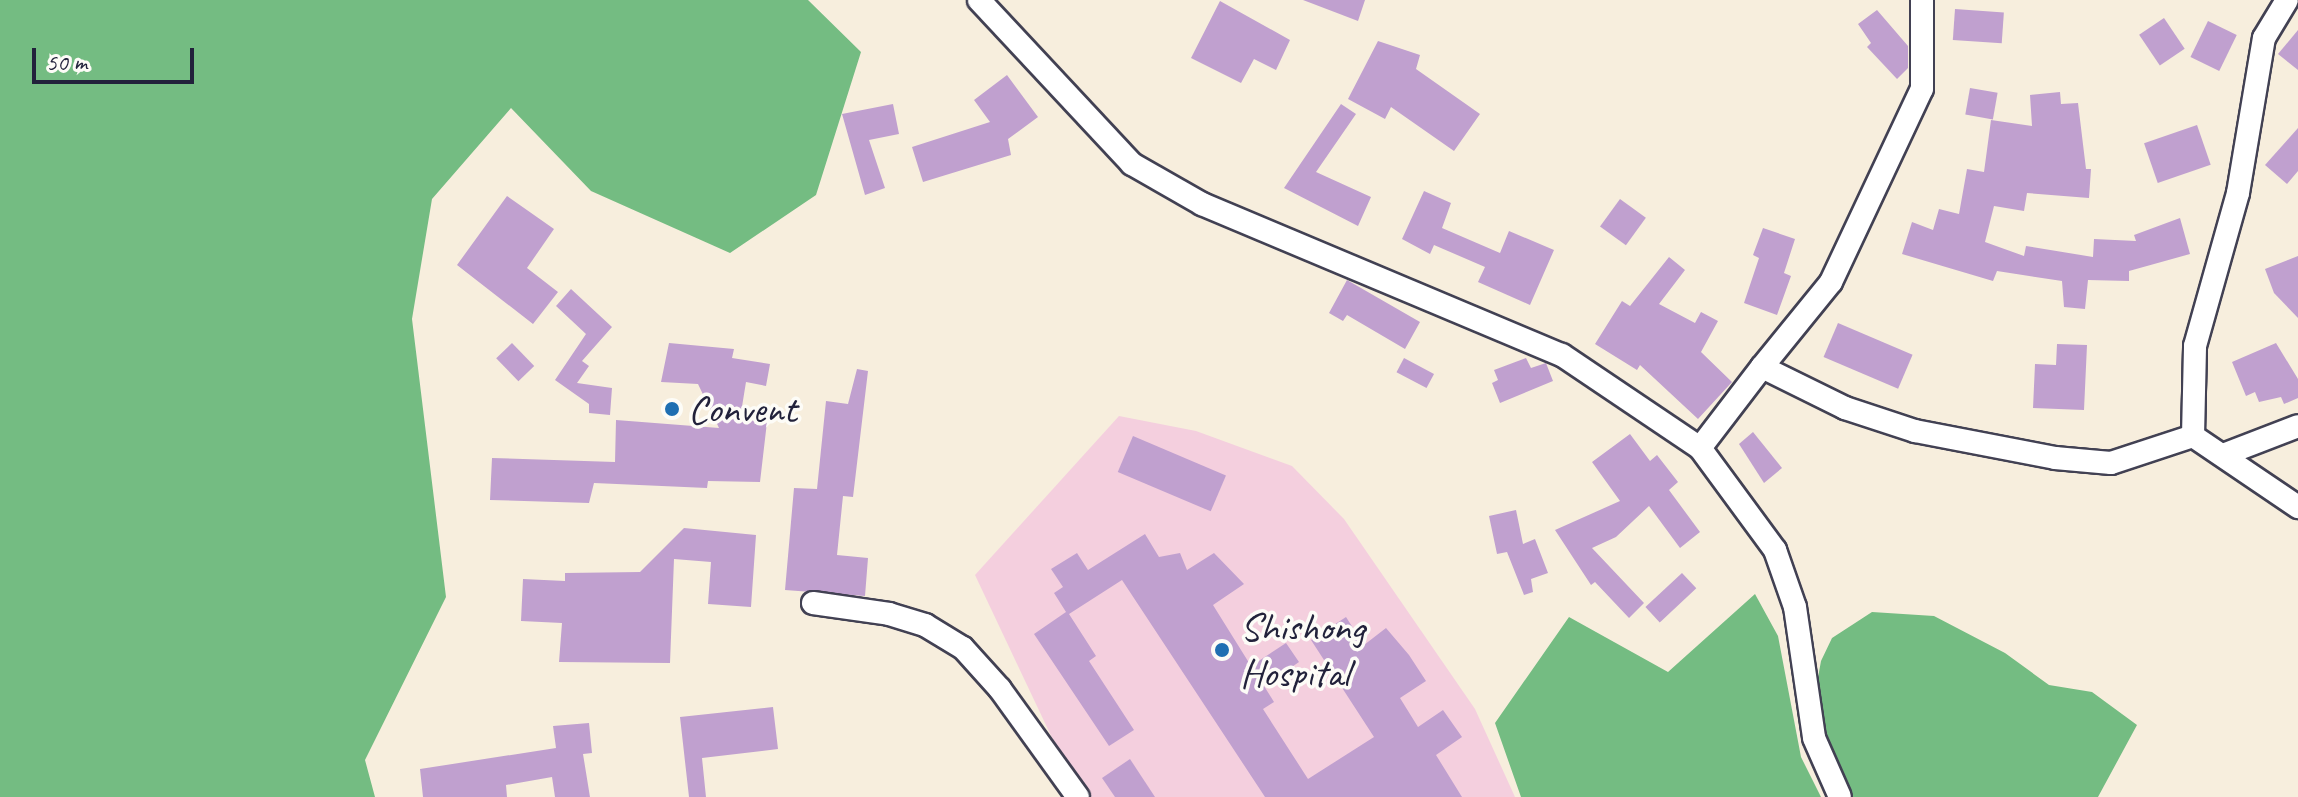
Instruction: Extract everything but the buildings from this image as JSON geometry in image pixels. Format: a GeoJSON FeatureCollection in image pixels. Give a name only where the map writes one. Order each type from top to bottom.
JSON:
{"type":"FeatureCollection","features":[{"type":"Feature","properties":{"kind":"street"},"geometry":{"type":"LineString","coordinates":[[979,0],[1132,164],[1202,204],[1562,355],[1700,448],[1775,550],[1795,607],[1814,738],[1840,797]]}},
{"type":"Feature","properties":{"kind":"street"},"geometry":{"type":"LineString","coordinates":[[1700,448],[1831,282],[1922,89],[1922,0]]}},
{"type":"Feature","properties":{"kind":"street"},"geometry":{"type":"LineString","coordinates":[[2193,436],[2195,346],[2238,193],[2264,38],[2287,0]]}},
{"type":"Feature","properties":{"kind":"street"},"geometry":{"type":"LineString","coordinates":[[1762,367],[1845,408],[1915,431],[2055,458],[2111,463],[2193,436]]}},
{"type":"Feature","properties":{"kind":"street"},"geometry":{"type":"LineString","coordinates":[[2223,455],[2298,426]]}},
{"type":"Feature","properties":{"kind":"street"},"geometry":{"type":"LineString","coordinates":[[2193,436],[2298,507]]}},
{"type":"Feature","properties":{"kind":"street"},"geometry":{"type":"LineString","coordinates":[[813,603],[889,614],[925,625],[963,648],[1010,701],[1078,797]]}},
{"type":"Feature","properties":{"kind":"shaded area","name":"Shishong Hospital"},"geometry":{"type":"Polygon","coordinates":[[[1119,416],[1196,431],[1292,466],[1344,519],[1475,709],[1515,797],[1080,797],[975,575],[1119,416]]]}},
{"type":"Feature","properties":{"kind":"green space"},"geometry":{"type":"Polygon","coordinates":[[[0,0],[808,0],[861,52],[816,195],[730,253],[591,191],[511,108],[432,199],[412,319],[446,597],[365,760],[375,797],[0,797],[0,0]]]}},
{"type":"Feature","properties":{"kind":"green space"},"geometry":{"type":"Polygon","coordinates":[[[1755,594],[1778,636],[1801,757],[1821,797],[1521,797],[1495,723],[1569,617],[1668,672],[1755,594]]]}},
{"type":"Feature","properties":{"kind":"green space"},"geometry":{"type":"Polygon","coordinates":[[[1872,612],[1934,616],[2005,653],[2049,685],[2092,692],[2137,725],[2098,797],[1853,797],[1834,777],[1815,694],[1821,661],[1832,638],[1872,612]]]}},
{"type":"Feature","properties":{"kind":"place","name":"Convent"},"geometry":{"type":"Point","coordinates":[672,409]}},
{"type":"Feature","properties":{"kind":"place","name":"Shishong Hospital"},"geometry":{"type":"Point","coordinates":[1222,650]}}]}
